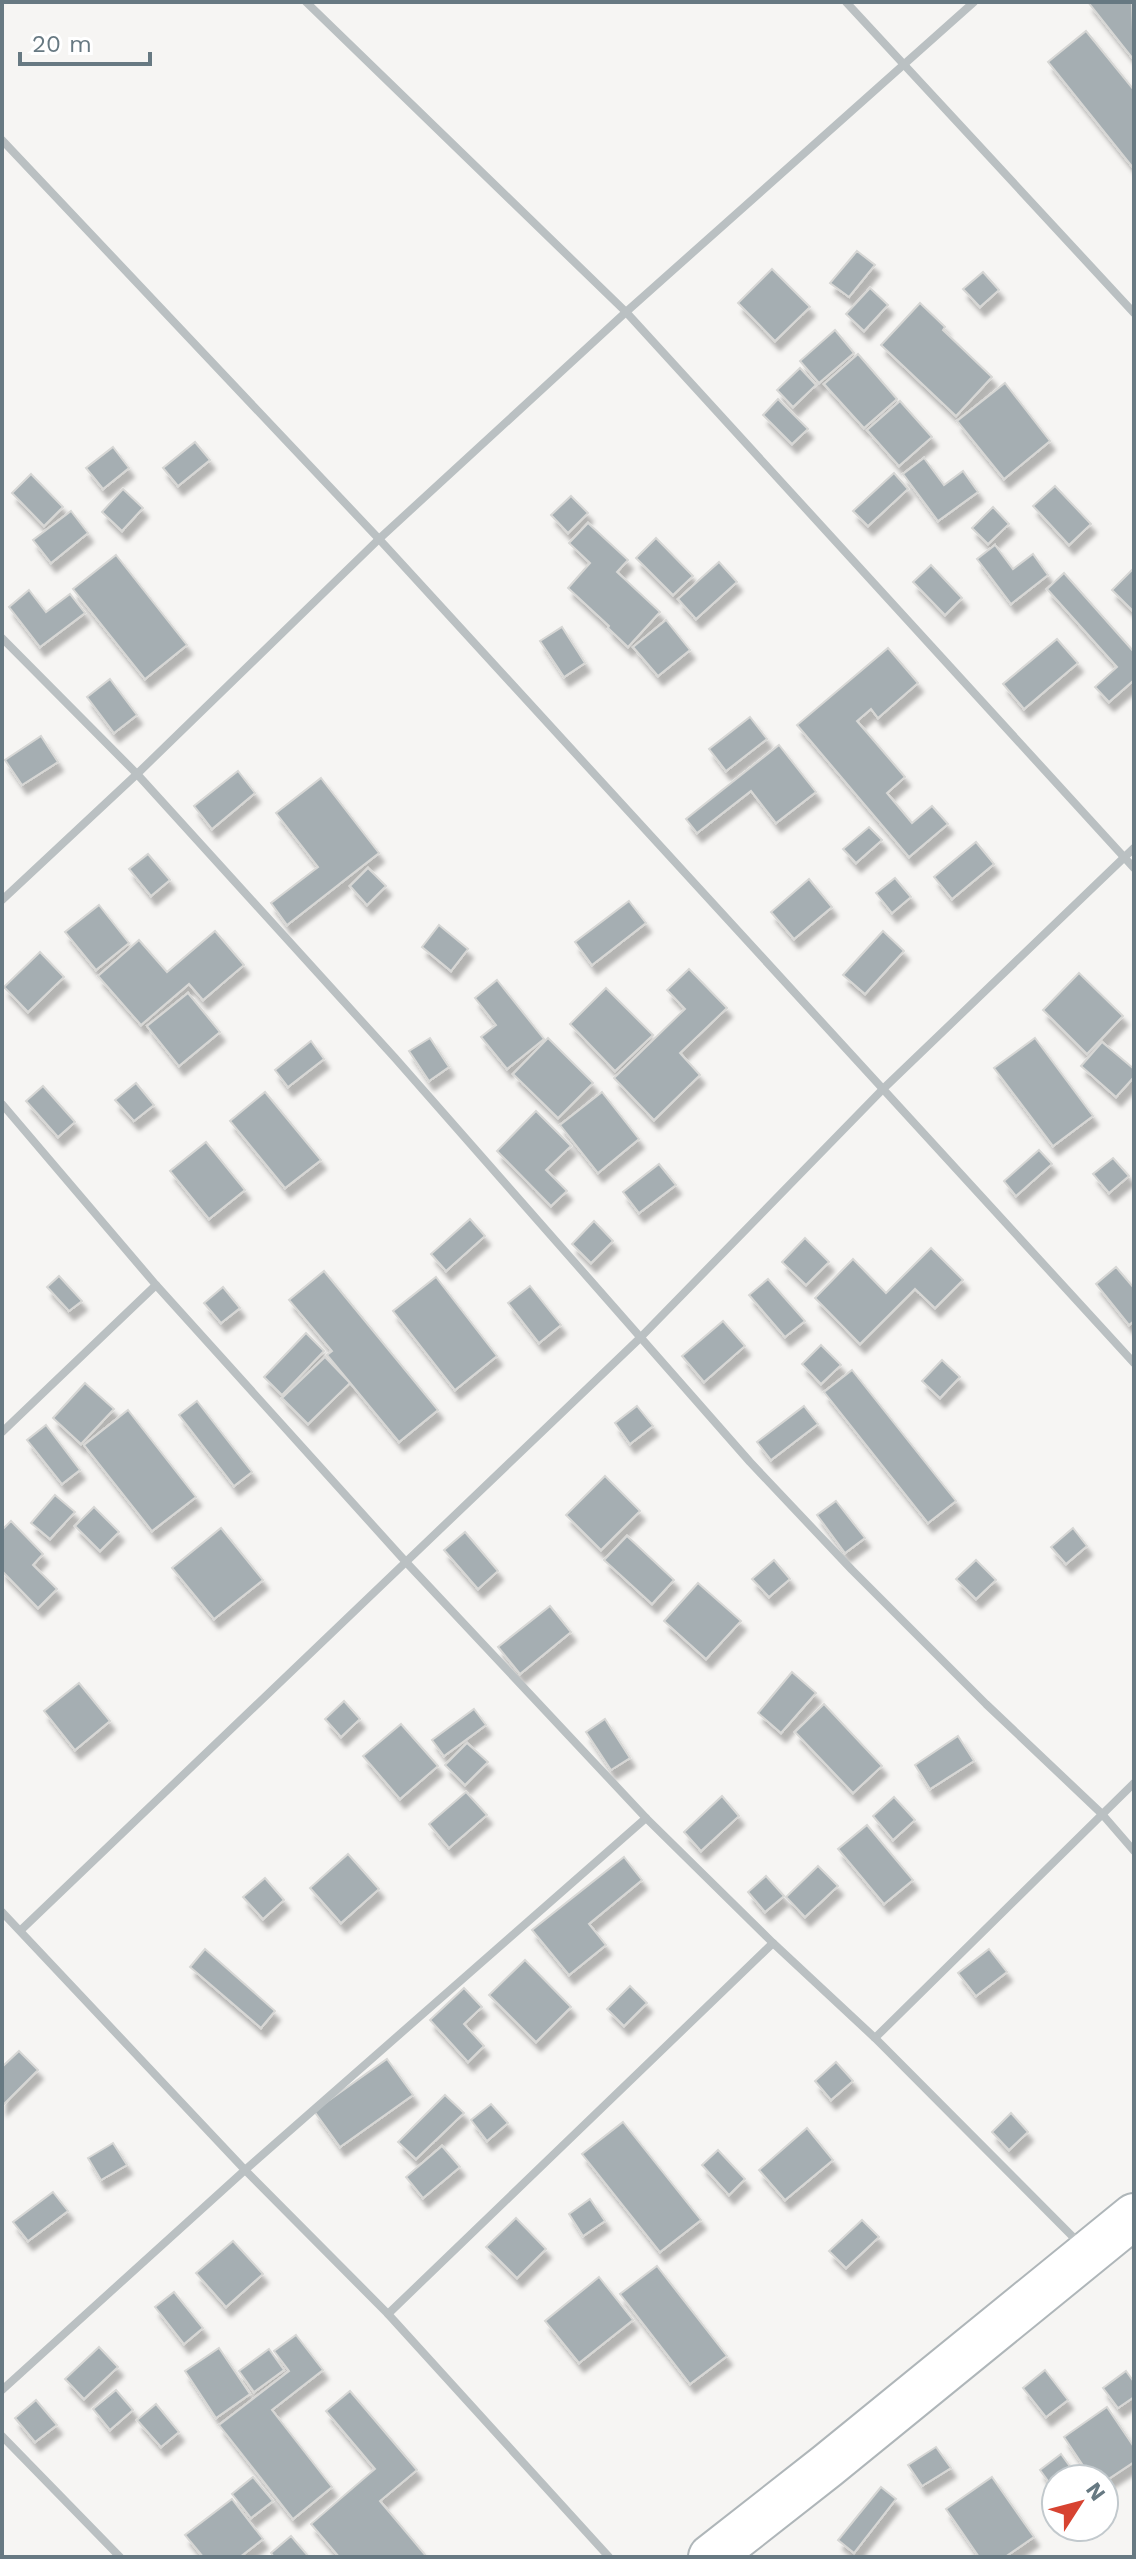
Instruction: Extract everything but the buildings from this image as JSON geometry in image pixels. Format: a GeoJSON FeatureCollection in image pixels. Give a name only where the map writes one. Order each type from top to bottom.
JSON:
{"type":"FeatureCollection","features":[{"type":"Feature","properties":{"kind":"street"},"geometry":{"type":"LineString","coordinates":[[306,2],[626,312],[1134,868]]}},
{"type":"Feature","properties":{"kind":"street"},"geometry":{"type":"LineString","coordinates":[[846,2],[1134,313]]}},
{"type":"Feature","properties":{"kind":"street"},"geometry":{"type":"LineString","coordinates":[[2,900],[379,539],[626,312],[974,2]]}},
{"type":"Feature","properties":{"kind":"street"},"geometry":{"type":"LineString","coordinates":[[2,140],[379,539],[1134,1363]]}},
{"type":"Feature","properties":{"kind":"street"},"geometry":{"type":"LineString","coordinates":[[2,638],[137,774],[395,1058],[639,1339],[852,1570],[1102,1814],[1134,1851]]}},
{"type":"Feature","properties":{"kind":"street"},"geometry":{"type":"LineString","coordinates":[[21,1930],[639,1339],[882,1090],[1134,848]]}},
{"type":"Feature","properties":{"kind":"street"},"geometry":{"type":"LineString","coordinates":[[2,1104],[156,1285],[405,1561],[646,1818],[875,2038],[1089,2253]]}},
{"type":"Feature","properties":{"kind":"street"},"geometry":{"type":"LineString","coordinates":[[2,1432],[156,1285]]}},
{"type":"Feature","properties":{"kind":"street"},"geometry":{"type":"LineString","coordinates":[[875,2038],[1134,1783]]}},
{"type":"Feature","properties":{"kind":"street"},"geometry":{"type":"LineString","coordinates":[[2,2390],[245,2170],[646,1818]]}},
{"type":"Feature","properties":{"kind":"street"},"geometry":{"type":"LineString","coordinates":[[2,1912],[245,2170],[388,2314],[609,2557]]}},
{"type":"Feature","properties":{"kind":"street"},"geometry":{"type":"LineString","coordinates":[[388,2314],[773,1943]]}},
{"type":"Feature","properties":{"kind":"street"},"geometry":{"type":"LineString","coordinates":[[732,2546],[1134,2216]]}},
{"type":"Feature","properties":{"kind":"street"},"geometry":{"type":"LineString","coordinates":[[2,2436],[120,2557]]}}]}
